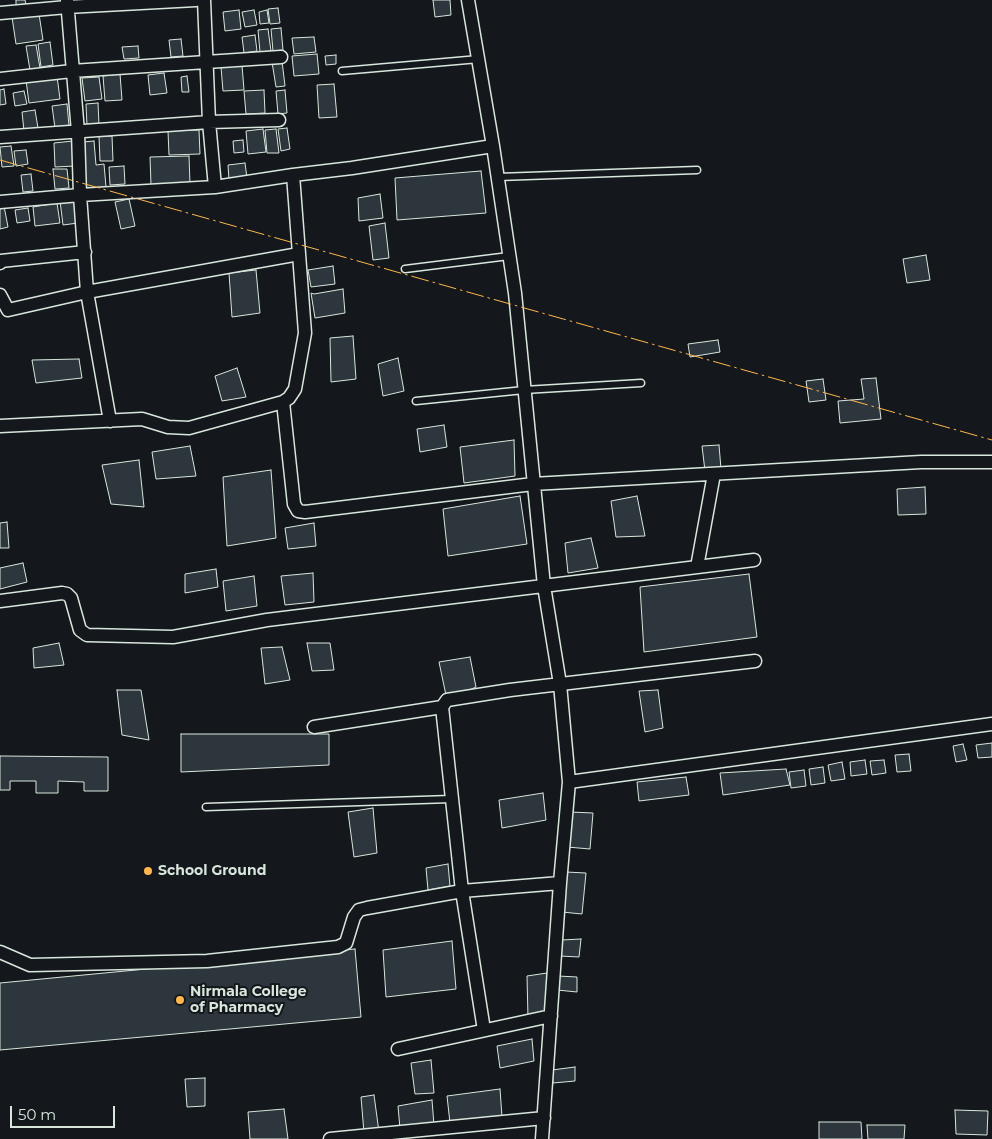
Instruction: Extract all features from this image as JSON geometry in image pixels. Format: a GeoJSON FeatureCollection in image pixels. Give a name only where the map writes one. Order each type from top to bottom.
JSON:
{"type":"FeatureCollection","features":[{"type":"Feature","properties":{"kind":"street"},"geometry":{"type":"LineString","coordinates":[[0,13],[67,3],[196,0]]}},
{"type":"Feature","properties":{"kind":"street"},"geometry":{"type":"LineString","coordinates":[[204,0],[209,122],[215,188]]}},
{"type":"Feature","properties":{"kind":"street"},"geometry":{"type":"LineString","coordinates":[[468,0],[493,146],[509,256],[544,586],[560,684],[569,782],[542,1139]]}},
{"type":"Feature","properties":{"kind":"street"},"geometry":{"type":"LineString","coordinates":[[67,3],[78,132],[80,195],[87,292],[110,421]]}},
{"type":"Feature","properties":{"kind":"street"},"geometry":{"type":"LineString","coordinates":[[0,79],[72,71],[281,57]]}},
{"type":"Feature","properties":{"kind":"street"},"geometry":{"type":"LineString","coordinates":[[0,137],[209,122],[279,120]]}},
{"type":"Feature","properties":{"kind":"street"},"geometry":{"type":"LineString","coordinates":[[0,202],[80,195],[215,188],[493,146]]}},
{"type":"Feature","properties":{"kind":"street"},"geometry":{"type":"LineString","coordinates":[[0,426],[142,419],[168,427],[189,428],[283,402],[289,398],[295,389],[305,333],[294,175]]}},
{"type":"Feature","properties":{"kind":"street"},"geometry":{"type":"LineString","coordinates":[[0,264],[2,261],[85,252]]}},
{"type":"Feature","properties":{"kind":"street"},"geometry":{"type":"LineString","coordinates":[[0,295],[8,310],[87,292],[299,254]]}},
{"type":"Feature","properties":{"kind":"street"},"geometry":{"type":"LineString","coordinates":[[283,402],[294,504],[298,511],[305,512],[533,484],[921,462],[992,462]]}},
{"type":"Feature","properties":{"kind":"street"},"geometry":{"type":"LineString","coordinates":[[697,567],[714,474]]}},
{"type":"Feature","properties":{"kind":"street"},"geometry":{"type":"LineString","coordinates":[[0,601],[62,593],[67,594],[71,598],[80,630],[87,635],[173,637],[267,620],[754,560]]}},
{"type":"Feature","properties":{"kind":"street"},"geometry":{"type":"LineString","coordinates":[[314,727],[442,706],[447,700],[510,690],[755,661]]}},
{"type":"Feature","properties":{"kind":"street"},"geometry":{"type":"LineString","coordinates":[[442,706],[462,891],[484,1030]]}},
{"type":"Feature","properties":{"kind":"street"},"geometry":{"type":"LineString","coordinates":[[569,782],[992,724]]}},
{"type":"Feature","properties":{"kind":"street"},"geometry":{"type":"LineString","coordinates":[[0,952],[30,964],[40,964],[207,960],[338,947],[346,943],[354,917],[359,910],[462,891],[560,882]]}},
{"type":"Feature","properties":{"kind":"street"},"geometry":{"type":"LineString","coordinates":[[398,1049],[551,1016]]}},
{"type":"Feature","properties":{"kind":"street"},"geometry":{"type":"LineString","coordinates":[[330,1139],[544,1118]]}},
{"type":"Feature","properties":{"kind":"lane"},"geometry":{"type":"LineString","coordinates":[[342,70],[479,59]]}},
{"type":"Feature","properties":{"kind":"lane"},"geometry":{"type":"LineString","coordinates":[[498,178],[697,170]]}},
{"type":"Feature","properties":{"kind":"lane"},"geometry":{"type":"LineString","coordinates":[[405,269],[509,256]]}},
{"type":"Feature","properties":{"kind":"lane"},"geometry":{"type":"LineString","coordinates":[[416,402],[524,390],[641,383]]}},
{"type":"Feature","properties":{"kind":"lane"},"geometry":{"type":"LineString","coordinates":[[206,807],[451,799]]}},
{"type":"Feature","properties":{"kind":"building"},"geometry":{"type":"Polygon","coordinates":[[[16,0],[25,0],[26,4],[16,5],[16,0]]]}},
{"type":"Feature","properties":{"kind":"building"},"geometry":{"type":"Polygon","coordinates":[[[433,0],[450,0],[451,15],[435,17],[433,0]]]}},
{"type":"Feature","properties":{"kind":"building"},"geometry":{"type":"Polygon","coordinates":[[[278,8],[280,23],[270,24],[268,9],[278,8]]]}},
{"type":"Feature","properties":{"kind":"building"},"geometry":{"type":"Polygon","coordinates":[[[239,10],[241,29],[225,31],[223,12],[239,10]]]}},
{"type":"Feature","properties":{"kind":"building"},"geometry":{"type":"Polygon","coordinates":[[[254,10],[257,25],[245,27],[242,12],[254,10]]]}},
{"type":"Feature","properties":{"kind":"building"},"geometry":{"type":"Polygon","coordinates":[[[267,10],[269,23],[260,24],[259,12],[267,10]]]}},
{"type":"Feature","properties":{"kind":"building"},"geometry":{"type":"Polygon","coordinates":[[[39,14],[43,40],[16,44],[12,17],[39,14]]]}},
{"type":"Feature","properties":{"kind":"building"},"geometry":{"type":"Polygon","coordinates":[[[281,28],[283,50],[273,51],[271,29],[281,28]]]}},
{"type":"Feature","properties":{"kind":"building"},"geometry":{"type":"Polygon","coordinates":[[[268,29],[271,51],[260,52],[258,30],[268,29]]]}},
{"type":"Feature","properties":{"kind":"building"},"geometry":{"type":"Polygon","coordinates":[[[255,35],[257,51],[244,53],[242,37],[255,35]]]}},
{"type":"Feature","properties":{"kind":"building"},"geometry":{"type":"Polygon","coordinates":[[[314,37],[316,52],[294,54],[292,38],[314,37]]]}},
{"type":"Feature","properties":{"kind":"building"},"geometry":{"type":"Polygon","coordinates":[[[181,39],[183,56],[171,57],[169,40],[181,39]]]}},
{"type":"Feature","properties":{"kind":"building"},"geometry":{"type":"Polygon","coordinates":[[[50,42],[53,65],[41,67],[38,44],[50,42]]]}},
{"type":"Feature","properties":{"kind":"building"},"geometry":{"type":"Polygon","coordinates":[[[36,45],[40,68],[30,70],[26,46],[36,45]]]}},
{"type":"Feature","properties":{"kind":"building"},"geometry":{"type":"Polygon","coordinates":[[[138,46],[139,58],[124,59],[122,47],[138,46]]]}},
{"type":"Feature","properties":{"kind":"building"},"geometry":{"type":"Polygon","coordinates":[[[317,54],[319,74],[294,76],[292,56],[317,54]]]}},
{"type":"Feature","properties":{"kind":"building"},"geometry":{"type":"Polygon","coordinates":[[[336,55],[336,64],[326,65],[325,56],[336,55]]]}},
{"type":"Feature","properties":{"kind":"building"},"geometry":{"type":"Polygon","coordinates":[[[282,61],[285,86],[276,87],[272,62],[282,61]]]}},
{"type":"Feature","properties":{"kind":"building"},"geometry":{"type":"Polygon","coordinates":[[[242,65],[244,90],[223,91],[221,67],[242,65]]]}},
{"type":"Feature","properties":{"kind":"building"},"geometry":{"type":"Polygon","coordinates":[[[164,73],[167,93],[150,95],[148,75],[164,73]]]}},
{"type":"Feature","properties":{"kind":"building"},"geometry":{"type":"Polygon","coordinates":[[[120,74],[122,100],[105,101],[103,76],[120,74]]]}},
{"type":"Feature","properties":{"kind":"building"},"geometry":{"type":"Polygon","coordinates":[[[57,76],[60,99],[29,103],[26,80],[57,76]]]}},
{"type":"Feature","properties":{"kind":"building"},"geometry":{"type":"Polygon","coordinates":[[[187,76],[189,92],[182,92],[181,77],[187,76]]]}},
{"type":"Feature","properties":{"kind":"building"},"geometry":{"type":"Polygon","coordinates":[[[99,77],[102,99],[85,101],[82,78],[99,77]]]}},
{"type":"Feature","properties":{"kind":"building"},"geometry":{"type":"Polygon","coordinates":[[[334,84],[337,117],[319,118],[317,85],[334,84]]]}},
{"type":"Feature","properties":{"kind":"building"},"geometry":{"type":"Polygon","coordinates":[[[4,89],[6,104],[0,105],[0,90],[4,89]]]}},
{"type":"Feature","properties":{"kind":"building"},"geometry":{"type":"Polygon","coordinates":[[[264,90],[265,113],[246,114],[244,91],[264,90]]]}},
{"type":"Feature","properties":{"kind":"building"},"geometry":{"type":"Polygon","coordinates":[[[285,90],[287,113],[278,114],[276,91],[285,90]]]}},
{"type":"Feature","properties":{"kind":"building"},"geometry":{"type":"Polygon","coordinates":[[[24,91],[27,104],[15,106],[13,93],[24,91]]]}},
{"type":"Feature","properties":{"kind":"building"},"geometry":{"type":"Polygon","coordinates":[[[98,103],[99,125],[87,126],[86,104],[98,103]]]}},
{"type":"Feature","properties":{"kind":"building"},"geometry":{"type":"Polygon","coordinates":[[[67,104],[69,126],[55,128],[52,106],[67,104]]]}},
{"type":"Feature","properties":{"kind":"building"},"geometry":{"type":"Polygon","coordinates":[[[35,110],[38,128],[24,131],[22,112],[35,110]]]}},
{"type":"Feature","properties":{"kind":"building"},"geometry":{"type":"Polygon","coordinates":[[[287,128],[290,149],[281,151],[278,129],[287,128]]]}},
{"type":"Feature","properties":{"kind":"building"},"geometry":{"type":"Polygon","coordinates":[[[263,129],[266,152],[248,154],[246,131],[263,129]]]}},
{"type":"Feature","properties":{"kind":"building"},"geometry":{"type":"Polygon","coordinates":[[[276,129],[279,153],[267,153],[265,130],[276,129]]]}},
{"type":"Feature","properties":{"kind":"building"},"geometry":{"type":"Polygon","coordinates":[[[199,130],[200,154],[169,155],[168,131],[199,130]]]}},
{"type":"Feature","properties":{"kind":"building"},"geometry":{"type":"Polygon","coordinates":[[[99,136],[112,136],[113,161],[100,161],[99,136]]]}},
{"type":"Feature","properties":{"kind":"building"},"geometry":{"type":"Polygon","coordinates":[[[243,140],[244,152],[234,153],[233,141],[243,140]]]}},
{"type":"Feature","properties":{"kind":"building"},"geometry":{"type":"Polygon","coordinates":[[[73,141],[75,166],[55,167],[54,143],[73,141]]]}},
{"type":"Feature","properties":{"kind":"building"},"geometry":{"type":"Polygon","coordinates":[[[94,141],[96,165],[104,164],[106,187],[86,188],[83,142],[94,141]]]}},
{"type":"Feature","properties":{"kind":"building"},"geometry":{"type":"Polygon","coordinates":[[[11,146],[14,166],[2,167],[0,147],[11,146]]]}},
{"type":"Feature","properties":{"kind":"building"},"geometry":{"type":"Polygon","coordinates":[[[26,150],[28,164],[16,166],[14,151],[26,150]]]}},
{"type":"Feature","properties":{"kind":"building"},"geometry":{"type":"Polygon","coordinates":[[[189,156],[190,184],[151,185],[150,157],[189,156]]]}},
{"type":"Feature","properties":{"kind":"building"},"geometry":{"type":"Polygon","coordinates":[[[245,163],[247,178],[229,180],[228,165],[245,163]]]}},
{"type":"Feature","properties":{"kind":"building"},"geometry":{"type":"Polygon","coordinates":[[[124,166],[125,184],[110,185],[109,167],[124,166]]]}},
{"type":"Feature","properties":{"kind":"building"},"geometry":{"type":"Polygon","coordinates":[[[53,169],[67,169],[69,188],[55,189],[53,169]]]}},
{"type":"Feature","properties":{"kind":"building"},"geometry":{"type":"Polygon","coordinates":[[[481,171],[486,213],[397,220],[395,178],[481,171]]]}},
{"type":"Feature","properties":{"kind":"building"},"geometry":{"type":"Polygon","coordinates":[[[31,174],[33,191],[23,192],[21,175],[31,174]]]}},
{"type":"Feature","properties":{"kind":"building"},"geometry":{"type":"Polygon","coordinates":[[[380,194],[383,218],[359,221],[358,198],[380,194]]]}},
{"type":"Feature","properties":{"kind":"building"},"geometry":{"type":"Polygon","coordinates":[[[74,199],[78,223],[63,225],[60,201],[74,199]]]}},
{"type":"Feature","properties":{"kind":"building"},"geometry":{"type":"Polygon","coordinates":[[[129,199],[135,226],[121,229],[115,202],[129,199]]]}},
{"type":"Feature","properties":{"kind":"building"},"geometry":{"type":"Polygon","coordinates":[[[57,203],[60,223],[35,226],[33,207],[57,203]]]}},
{"type":"Feature","properties":{"kind":"building"},"geometry":{"type":"Polygon","coordinates":[[[0,206],[4,206],[8,227],[0,229],[0,206]]]}},
{"type":"Feature","properties":{"kind":"building"},"geometry":{"type":"Polygon","coordinates":[[[28,208],[30,221],[17,223],[15,210],[28,208]]]}},
{"type":"Feature","properties":{"kind":"building"},"geometry":{"type":"Polygon","coordinates":[[[385,223],[389,258],[373,260],[369,226],[385,223]]]}},
{"type":"Feature","properties":{"kind":"building"},"geometry":{"type":"Polygon","coordinates":[[[926,255],[930,280],[907,283],[903,259],[926,255]]]}},
{"type":"Feature","properties":{"kind":"building"},"geometry":{"type":"Polygon","coordinates":[[[333,266],[335,284],[311,287],[308,270],[333,266]]]}},
{"type":"Feature","properties":{"kind":"building"},"geometry":{"type":"Polygon","coordinates":[[[256,270],[260,313],[232,317],[229,273],[256,270]]]}},
{"type":"Feature","properties":{"kind":"building"},"geometry":{"type":"Polygon","coordinates":[[[343,289],[345,313],[315,318],[311,293],[343,289]]]}},
{"type":"Feature","properties":{"kind":"building"},"geometry":{"type":"Polygon","coordinates":[[[353,336],[356,379],[331,382],[330,338],[353,336]]]}},
{"type":"Feature","properties":{"kind":"building"},"geometry":{"type":"Polygon","coordinates":[[[718,340],[720,352],[690,357],[688,344],[718,340]]]}},
{"type":"Feature","properties":{"kind":"building"},"geometry":{"type":"Polygon","coordinates":[[[398,358],[404,391],[383,396],[378,364],[398,358]]]}},
{"type":"Feature","properties":{"kind":"building"},"geometry":{"type":"Polygon","coordinates":[[[79,359],[82,378],[36,383],[32,360],[79,359]]]}},
{"type":"Feature","properties":{"kind":"building"},"geometry":{"type":"Polygon","coordinates":[[[237,368],[246,397],[222,401],[215,376],[237,368]]]}},
{"type":"Feature","properties":{"kind":"building"},"geometry":{"type":"Polygon","coordinates":[[[876,378],[881,419],[840,423],[838,401],[864,399],[861,379],[876,378]]]}},
{"type":"Feature","properties":{"kind":"building"},"geometry":{"type":"Polygon","coordinates":[[[823,379],[826,400],[809,402],[806,381],[823,379]]]}},
{"type":"Feature","properties":{"kind":"building"},"geometry":{"type":"Polygon","coordinates":[[[444,425],[447,447],[420,452],[417,429],[444,425]]]}},
{"type":"Feature","properties":{"kind":"building"},"geometry":{"type":"Polygon","coordinates":[[[514,440],[515,476],[464,483],[460,447],[514,440]]]}},
{"type":"Feature","properties":{"kind":"building"},"geometry":{"type":"Polygon","coordinates":[[[719,445],[721,469],[705,471],[702,446],[719,445]]]}},
{"type":"Feature","properties":{"kind":"building"},"geometry":{"type":"Polygon","coordinates":[[[190,446],[196,476],[156,479],[152,452],[190,446]]]}},
{"type":"Feature","properties":{"kind":"building"},"geometry":{"type":"Polygon","coordinates":[[[139,460],[144,507],[111,504],[102,465],[139,460]]]}},
{"type":"Feature","properties":{"kind":"building"},"geometry":{"type":"Polygon","coordinates":[[[271,470],[276,538],[227,546],[223,477],[271,470]]]}},
{"type":"Feature","properties":{"kind":"building"},"geometry":{"type":"Polygon","coordinates":[[[925,487],[926,514],[898,515],[897,489],[925,487]]]}},
{"type":"Feature","properties":{"kind":"building"},"geometry":{"type":"Polygon","coordinates":[[[520,496],[527,544],[448,556],[443,509],[520,496]]]}},
{"type":"Feature","properties":{"kind":"building"},"geometry":{"type":"Polygon","coordinates":[[[637,496],[645,536],[616,537],[611,501],[637,496]]]}},
{"type":"Feature","properties":{"kind":"building"},"geometry":{"type":"Polygon","coordinates":[[[7,522],[9,548],[0,548],[0,523],[7,522]]]}},
{"type":"Feature","properties":{"kind":"building"},"geometry":{"type":"Polygon","coordinates":[[[314,523],[316,546],[288,549],[285,528],[314,523]]]}},
{"type":"Feature","properties":{"kind":"building"},"geometry":{"type":"Polygon","coordinates":[[[591,538],[598,568],[568,573],[565,543],[591,538]]]}},
{"type":"Feature","properties":{"kind":"building"},"geometry":{"type":"Polygon","coordinates":[[[23,563],[27,582],[0,589],[0,568],[23,563]]]}},
{"type":"Feature","properties":{"kind":"building"},"geometry":{"type":"Polygon","coordinates":[[[216,569],[218,587],[185,593],[185,574],[216,569]]]}},
{"type":"Feature","properties":{"kind":"building"},"geometry":{"type":"Polygon","coordinates":[[[313,573],[314,602],[285,605],[281,576],[313,573]]]}},
{"type":"Feature","properties":{"kind":"building"},"geometry":{"type":"Polygon","coordinates":[[[749,574],[757,637],[644,652],[640,587],[749,574]]]}},
{"type":"Feature","properties":{"kind":"building"},"geometry":{"type":"Polygon","coordinates":[[[254,576],[257,606],[226,611],[223,581],[254,576]]]}},
{"type":"Feature","properties":{"kind":"building"},"geometry":{"type":"Polygon","coordinates":[[[59,643],[64,665],[34,668],[33,648],[59,643]]]}},
{"type":"Feature","properties":{"kind":"building"},"geometry":{"type":"Polygon","coordinates":[[[307,643],[330,643],[334,670],[312,671],[307,643]]]}},
{"type":"Feature","properties":{"kind":"building"},"geometry":{"type":"Polygon","coordinates":[[[282,647],[290,680],[265,684],[261,648],[282,647]]]}},
{"type":"Feature","properties":{"kind":"building"},"geometry":{"type":"Polygon","coordinates":[[[470,657],[476,687],[447,700],[439,662],[470,657]]]}},
{"type":"Feature","properties":{"kind":"building"},"geometry":{"type":"Polygon","coordinates":[[[117,690],[141,690],[149,740],[122,735],[117,690]]]}},
{"type":"Feature","properties":{"kind":"building"},"geometry":{"type":"Polygon","coordinates":[[[658,690],[663,728],[645,732],[639,691],[658,690]]]}},
{"type":"Feature","properties":{"kind":"building"},"geometry":{"type":"Polygon","coordinates":[[[181,734],[329,734],[329,765],[181,772],[181,734]]]}},
{"type":"Feature","properties":{"kind":"building"},"geometry":{"type":"Polygon","coordinates":[[[992,743],[992,757],[978,758],[976,745],[992,743]]]}},
{"type":"Feature","properties":{"kind":"building"},"geometry":{"type":"Polygon","coordinates":[[[963,744],[967,760],[956,762],[953,746],[963,744]]]}},
{"type":"Feature","properties":{"kind":"building"},"geometry":{"type":"Polygon","coordinates":[[[909,754],[911,771],[897,772],[895,755],[909,754]]]}},
{"type":"Feature","properties":{"kind":"building"},"geometry":{"type":"Polygon","coordinates":[[[0,756],[108,757],[108,791],[84,791],[84,782],[58,781],[58,793],[36,793],[36,781],[10,781],[10,790],[0,790],[0,756]]]}},
{"type":"Feature","properties":{"kind":"building"},"geometry":{"type":"Polygon","coordinates":[[[865,760],[867,774],[851,776],[850,762],[865,760]]]}},
{"type":"Feature","properties":{"kind":"building"},"geometry":{"type":"Polygon","coordinates":[[[884,760],[886,773],[872,775],[870,761],[884,760]]]}},
{"type":"Feature","properties":{"kind":"building"},"geometry":{"type":"Polygon","coordinates":[[[842,762],[845,779],[831,781],[828,765],[842,762]]]}},
{"type":"Feature","properties":{"kind":"building"},"geometry":{"type":"Polygon","coordinates":[[[823,767],[825,783],[811,785],[809,769],[823,767]]]}},
{"type":"Feature","properties":{"kind":"building"},"geometry":{"type":"Polygon","coordinates":[[[786,769],[790,785],[723,795],[720,773],[786,769]]]}},
{"type":"Feature","properties":{"kind":"building"},"geometry":{"type":"Polygon","coordinates":[[[804,770],[806,786],[791,788],[789,772],[804,770]]]}},
{"type":"Feature","properties":{"kind":"building"},"geometry":{"type":"Polygon","coordinates":[[[686,777],[689,795],[639,801],[637,782],[686,777]]]}},
{"type":"Feature","properties":{"kind":"building"},"geometry":{"type":"Polygon","coordinates":[[[543,793],[546,820],[502,828],[499,800],[543,793]]]}},
{"type":"Feature","properties":{"kind":"building"},"geometry":{"type":"Polygon","coordinates":[[[373,808],[377,853],[354,857],[348,812],[373,808]]]}},
{"type":"Feature","properties":{"kind":"building"},"geometry":{"type":"Polygon","coordinates":[[[570,812],[593,813],[590,849],[567,847],[570,812]]]}},
{"type":"Feature","properties":{"kind":"building"},"geometry":{"type":"Polygon","coordinates":[[[448,864],[450,886],[428,890],[426,868],[448,864]]]}},
{"type":"Feature","properties":{"kind":"building"},"geometry":{"type":"Polygon","coordinates":[[[566,872],[586,873],[582,914],[562,912],[566,872]]]}},
{"type":"Feature","properties":{"kind":"building"},"geometry":{"type":"Polygon","coordinates":[[[581,939],[579,957],[560,956],[562,940],[581,939]]]}},
{"type":"Feature","properties":{"kind":"building"},"geometry":{"type":"Polygon","coordinates":[[[452,941],[456,989],[386,997],[383,950],[452,941]]]}},
{"type":"Feature","properties":{"kind":"building","name":"Nirmala College of Pharmacy"},"geometry":{"type":"Polygon","coordinates":[[[355,949],[361,1017],[0,1050],[0,983],[355,949]]]}},
{"type":"Feature","properties":{"kind":"building"},"geometry":{"type":"Polygon","coordinates":[[[547,973],[547,1014],[528,1018],[527,976],[547,973]]]}},
{"type":"Feature","properties":{"kind":"building"},"geometry":{"type":"Polygon","coordinates":[[[558,976],[577,977],[577,992],[557,990],[558,976]]]}},
{"type":"Feature","properties":{"kind":"building"},"geometry":{"type":"Polygon","coordinates":[[[532,1039],[534,1061],[500,1068],[497,1046],[532,1039]]]}},
{"type":"Feature","properties":{"kind":"building"},"geometry":{"type":"Polygon","coordinates":[[[431,1060],[434,1093],[415,1094],[411,1063],[431,1060]]]}},
{"type":"Feature","properties":{"kind":"building"},"geometry":{"type":"Polygon","coordinates":[[[575,1067],[575,1081],[553,1083],[552,1070],[575,1067]]]}},
{"type":"Feature","properties":{"kind":"building"},"geometry":{"type":"Polygon","coordinates":[[[205,1078],[205,1106],[187,1107],[185,1079],[205,1078]]]}},
{"type":"Feature","properties":{"kind":"building"},"geometry":{"type":"Polygon","coordinates":[[[500,1089],[502,1117],[450,1123],[447,1096],[500,1089]]]}},
{"type":"Feature","properties":{"kind":"building"},"geometry":{"type":"Polygon","coordinates":[[[374,1095],[379,1132],[364,1133],[361,1097],[374,1095]]]}},
{"type":"Feature","properties":{"kind":"building"},"geometry":{"type":"Polygon","coordinates":[[[432,1100],[434,1125],[400,1129],[398,1106],[432,1100]]]}},
{"type":"Feature","properties":{"kind":"building"},"geometry":{"type":"Polygon","coordinates":[[[284,1109],[288,1139],[250,1139],[248,1112],[284,1109]]]}},
{"type":"Feature","properties":{"kind":"building"},"geometry":{"type":"Polygon","coordinates":[[[955,1110],[988,1111],[987,1135],[956,1134],[955,1110]]]}},
{"type":"Feature","properties":{"kind":"building"},"geometry":{"type":"Polygon","coordinates":[[[819,1122],[861,1122],[862,1139],[819,1139],[819,1122]]]}},
{"type":"Feature","properties":{"kind":"building"},"geometry":{"type":"Polygon","coordinates":[[[867,1125],[905,1125],[904,1139],[868,1139],[867,1125]]]}},
{"type":"Feature","properties":{"kind":"power"},"geometry":{"type":"LineString","coordinates":[[0,160],[992,440]]}},
{"type":"Feature","properties":{"kind":"place","name":"School Ground"},"geometry":{"type":"Point","coordinates":[148,871]}},
{"type":"Feature","properties":{"kind":"place","name":"Nirmala College of Pharmacy"},"geometry":{"type":"Point","coordinates":[180,1000]}}]}
